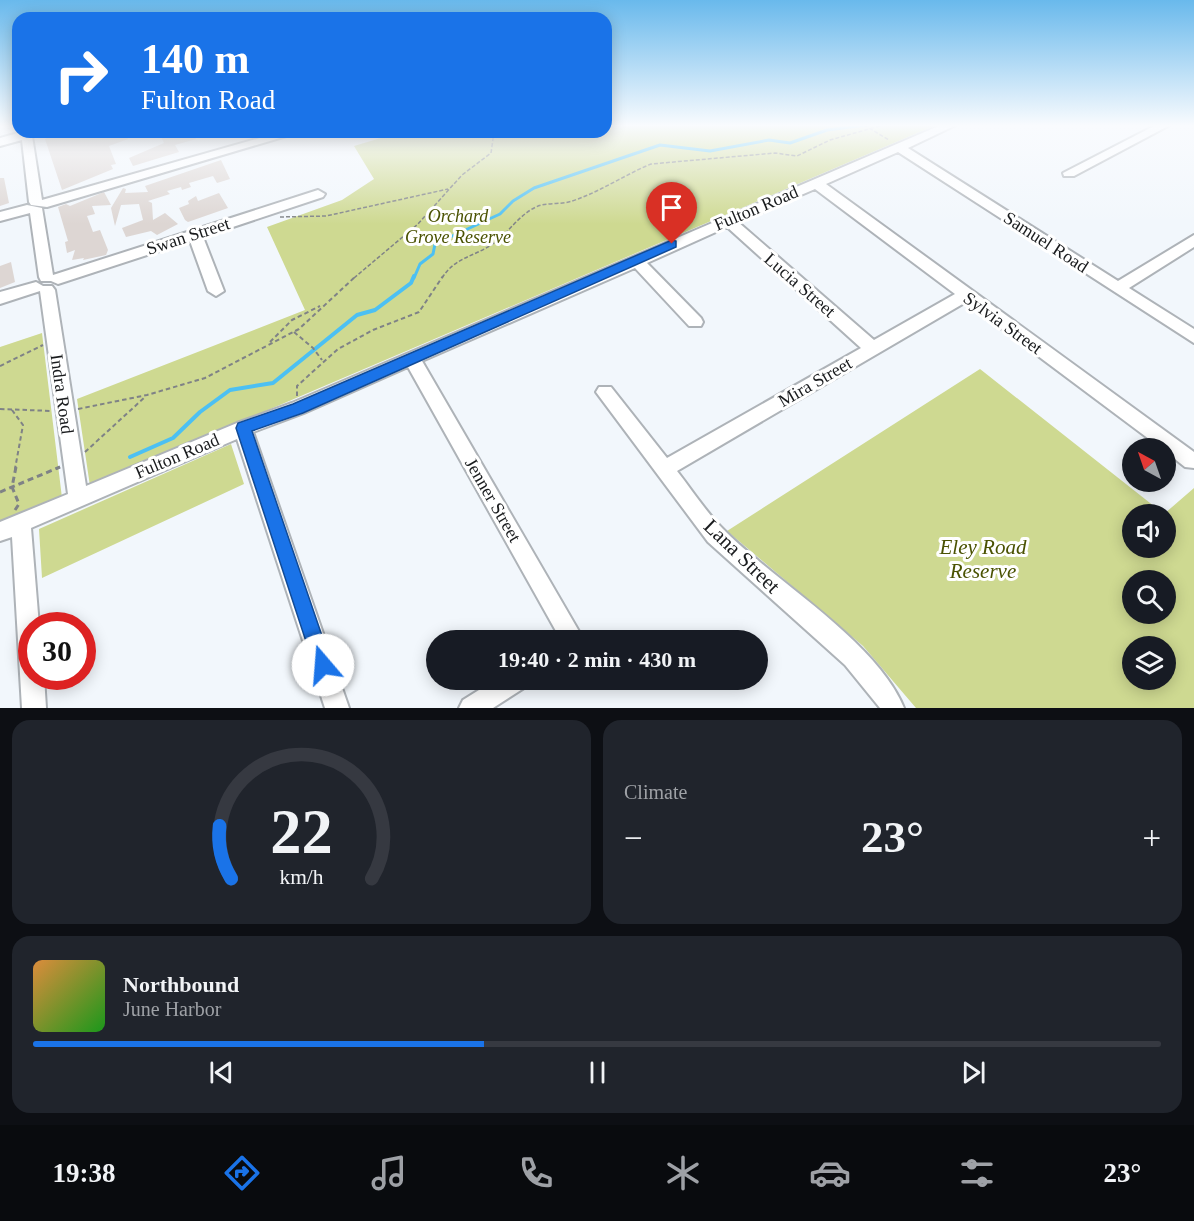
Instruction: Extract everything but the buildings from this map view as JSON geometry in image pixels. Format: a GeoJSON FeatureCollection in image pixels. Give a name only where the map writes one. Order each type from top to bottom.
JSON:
{"type":"FeatureCollection","features":[{"type":"Feature","properties":{"kind":"street","name":"Indra Road"},"geometry":{"type":"LineString","coordinates":[[32,158],[54,339],[78,498]]}},
{"type":"Feature","properties":{"kind":"street"},"geometry":{"type":"LineString","coordinates":[[0,217],[204,158]]}},
{"type":"Feature","properties":{"kind":"street","name":"Fulton Road"},"geometry":{"type":"LineString","coordinates":[[0,532],[17,518],[78,498],[243,428],[298,408],[874,158]]}},
{"type":"Feature","properties":{"kind":"street","name":"Samuel Road"},"geometry":{"type":"LineString","coordinates":[[916,158],[1194,338]]}},
{"type":"Feature","properties":{"kind":"street"},"geometry":{"type":"LineString","coordinates":[[1069,173],[1099,158]]}},
{"type":"Feature","properties":{"kind":"street","name":"Sylvia Street"},"geometry":{"type":"LineString","coordinates":[[816,183],[1191,461]]}},
{"type":"Feature","properties":{"kind":"street","name":"Swan Street"},"geometry":{"type":"LineString","coordinates":[[0,298],[318,194]]}},
{"type":"Feature","properties":{"kind":"street","name":"Lucia Street"},"geometry":{"type":"LineString","coordinates":[[727,220],[873,349]]}},
{"type":"Feature","properties":{"kind":"street"},"geometry":{"type":"LineString","coordinates":[[195,234],[216,291]]}},
{"type":"Feature","properties":{"kind":"street"},"geometry":{"type":"LineString","coordinates":[[1118,288],[1194,240]]}},
{"type":"Feature","properties":{"kind":"street"},"geometry":{"type":"LineString","coordinates":[[636,260],[695,322]]}},
{"type":"Feature","properties":{"kind":"street","name":"Mira Street"},"geometry":{"type":"LineString","coordinates":[[664,469],[966,295]]}},
{"type":"Feature","properties":{"kind":"street","name":"Jenner Street"},"geometry":{"type":"LineString","coordinates":[[412,359],[567,630]]}},
{"type":"Feature","properties":{"kind":"street","name":"Lana Street"},"geometry":{"type":"LineString","coordinates":[[605,392],[715,535],[853,657],[888,698],[891,708]]}},
{"type":"Feature","properties":{"kind":"street"},"geometry":{"type":"LineString","coordinates":[[243,428],[337,708]]}},
{"type":"Feature","properties":{"kind":"street"},"geometry":{"type":"LineString","coordinates":[[17,518],[26,612]]}},
{"type":"Feature","properties":{"kind":"street"},"geometry":{"type":"LineString","coordinates":[[33,690],[34,708]]}},
{"type":"Feature","properties":{"kind":"street"},"geometry":{"type":"LineString","coordinates":[[471,708],[500,690]]}},
{"type":"Feature","properties":{"kind":"path"},"geometry":{"type":"LineString","coordinates":[[0,409],[64,412],[147,395],[205,378],[294,332],[313,319],[323,305],[418,224],[448,189],[485,158]]}},
{"type":"Feature","properties":{"kind":"path"},"geometry":{"type":"LineString","coordinates":[[298,408],[297,386],[322,360],[338,348],[373,330],[419,312],[450,266],[494,243],[513,223],[537,206],[570,202],[617,183],[632,172],[651,164],[718,158]]}},
{"type":"Feature","properties":{"kind":"path"},"geometry":{"type":"LineString","coordinates":[[256,215],[287,218],[326,216],[448,189]]}},
{"type":"Feature","properties":{"kind":"path"},"geometry":{"type":"LineString","coordinates":[[269,343],[277,330],[291,320],[323,305]]}},
{"type":"Feature","properties":{"kind":"path"},"geometry":{"type":"LineString","coordinates":[[294,332],[313,348],[322,360]]}},
{"type":"Feature","properties":{"kind":"path"},"geometry":{"type":"LineString","coordinates":[[0,366],[54,339]]}},
{"type":"Feature","properties":{"kind":"path"},"geometry":{"type":"LineString","coordinates":[[0,492],[72,462],[96,444],[120,418],[147,395]]}},
{"type":"Feature","properties":{"kind":"path"},"geometry":{"type":"LineString","coordinates":[[12,410],[23,425],[12,487],[19,504],[17,518]]}},
{"type":"Feature","properties":{"kind":"green space","name":"Orchard Grove Reserve"},"geometry":{"type":"Polygon","coordinates":[[[361,158],[859,158],[90,486],[77,399],[305,310],[267,227],[342,200],[374,179],[361,158]]]}},
{"type":"Feature","properties":{"kind":"green space"},"geometry":{"type":"Polygon","coordinates":[[[42,333],[62,498],[0,525],[0,347],[42,333]]]}},
{"type":"Feature","properties":{"kind":"green space","name":"Eley Road Reserve"},"geometry":{"type":"Polygon","coordinates":[[[980,369],[1122,481],[1122,492],[1136,492],[1151,504],[1122,504],[1122,558],[1176,558],[1176,504],[1194,488],[1194,708],[916,708],[863,646],[727,531],[980,369]]]}},
{"type":"Feature","properties":{"kind":"green space"},"geometry":{"type":"Polygon","coordinates":[[[231,444],[244,484],[42,578],[39,529],[231,444]]]}},
{"type":"Feature","properties":{"kind":"waterway"},"geometry":{"type":"LineString","coordinates":[[414,278],[420,264],[433,254],[435,244],[500,214],[513,201],[534,188],[622,158]]}},
{"type":"Feature","properties":{"kind":"waterway"},"geometry":{"type":"LineString","coordinates":[[130,457],[173,438],[200,412],[230,390],[273,383],[357,315],[375,310],[411,283],[414,276]]}},
{"type":"Feature","properties":{"kind":"route"},"geometry":{"type":"LineString","coordinates":[[323,665],[243,428],[298,408],[672,244]]}}]}
